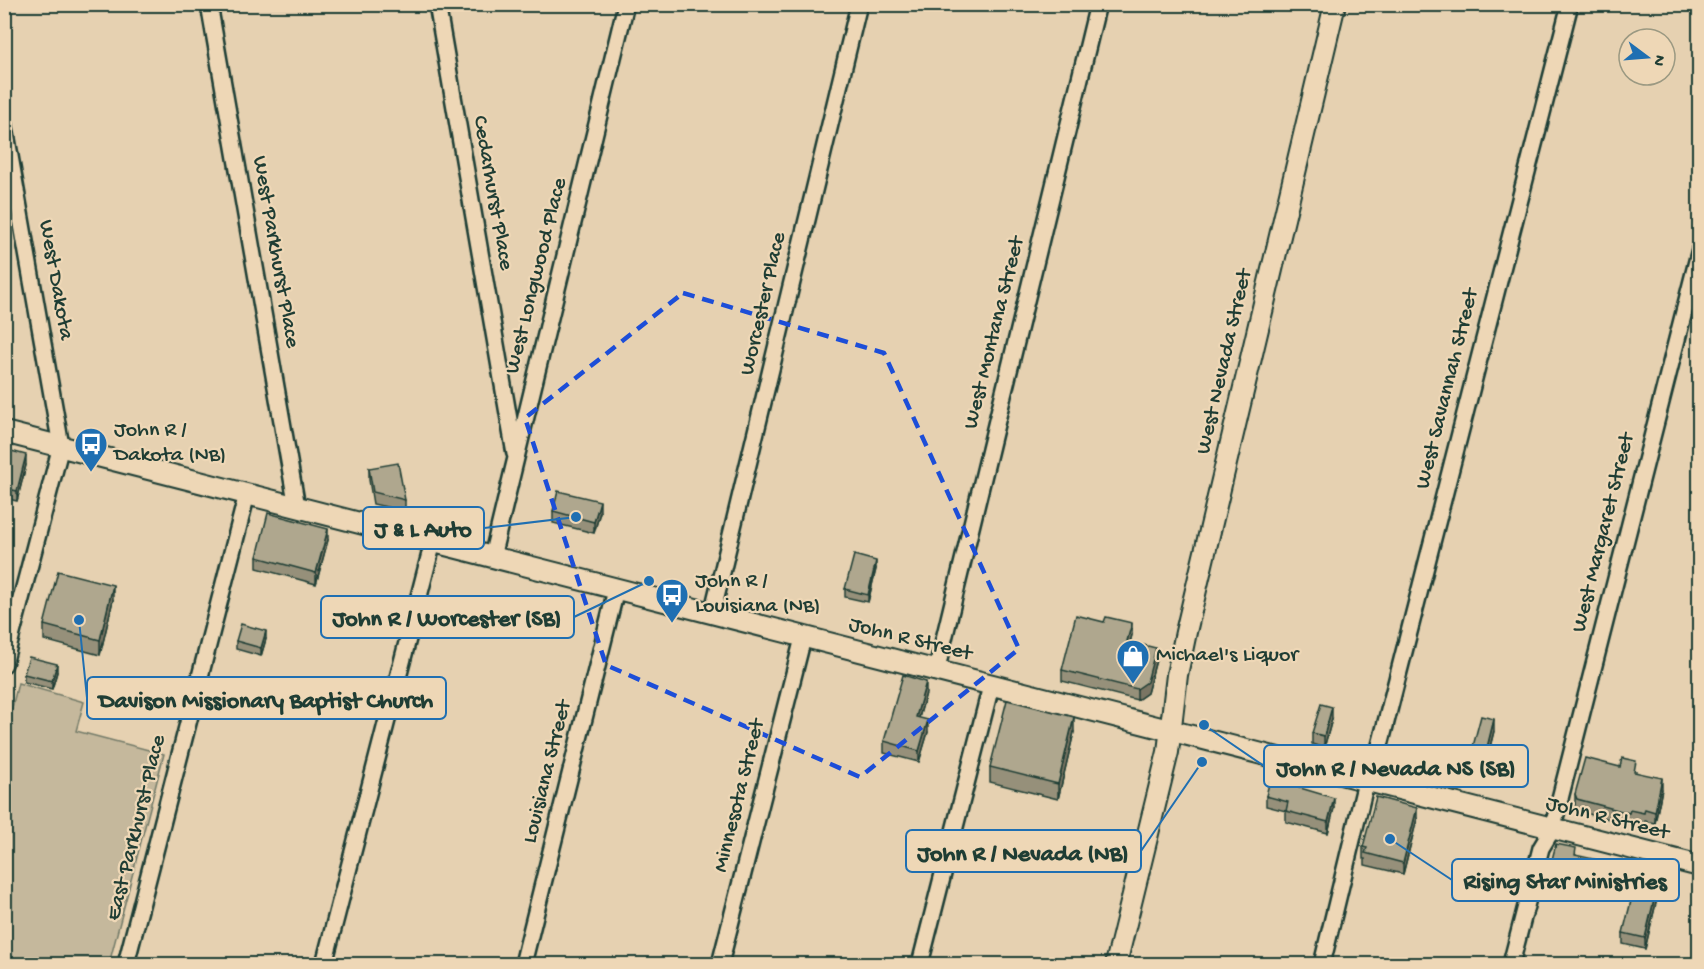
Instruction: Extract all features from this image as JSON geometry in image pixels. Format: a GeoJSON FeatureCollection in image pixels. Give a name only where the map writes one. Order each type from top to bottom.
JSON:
{"type":"FeatureCollection","features":[{"type":"Feature","properties":{"kind":"main road","name":"West Nevada Street"},"geometry":{"type":"LineString","coordinates":[[1116,964],[1171,732],[1177,675],[1186,632],[1335,4]]}},
{"type":"Feature","properties":{"kind":"main road","name":"John R Street"},"geometry":{"type":"LineString","coordinates":[[4,432],[1700,867]]}},
{"type":"Feature","properties":{"kind":"street","name":"West Parkhurst Place"},"geometry":{"type":"LineString","coordinates":[[209,4],[297,507]]}},
{"type":"Feature","properties":{"kind":"street","name":"Cedarhurst Place"},"geometry":{"type":"LineString","coordinates":[[437,4],[516,460]]}},
{"type":"Feature","properties":{"kind":"street","name":"West Longwood Place"},"geometry":{"type":"LineString","coordinates":[[492,557],[626,4]]}},
{"type":"Feature","properties":{"kind":"street","name":"Worcester Place"},"geometry":{"type":"LineString","coordinates":[[712,614],[859,4]]}},
{"type":"Feature","properties":{"kind":"street","name":"West Montana Street"},"geometry":{"type":"LineString","coordinates":[[936,672],[1098,4]]}},
{"type":"Feature","properties":{"kind":"street","name":"West Savannah Street"},"geometry":{"type":"LineString","coordinates":[[1322,964],[1366,782],[1375,765],[1387,721],[1570,4]]}},
{"type":"Feature","properties":{"kind":"street","name":"West Dakota"},"geometry":{"type":"LineString","coordinates":[[4,122],[61,446]]}},
{"type":"Feature","properties":{"kind":"street","name":"West Margaret Street"},"geometry":{"type":"LineString","coordinates":[[1511,964],[1541,848],[1552,830],[1700,249]]}},
{"type":"Feature","properties":{"kind":"street"},"geometry":{"type":"LineString","coordinates":[[4,664],[61,446]]}},
{"type":"Feature","properties":{"kind":"street","name":"East Parkhurst Place"},"geometry":{"type":"LineString","coordinates":[[126,964],[247,494]]}},
{"type":"Feature","properties":{"kind":"street"},"geometry":{"type":"LineString","coordinates":[[324,964],[433,542]]}},
{"type":"Feature","properties":{"kind":"street","name":"Louisiana Street"},"geometry":{"type":"LineString","coordinates":[[523,964],[616,590]]}},
{"type":"Feature","properties":{"kind":"street","name":"Minnesota Street"},"geometry":{"type":"LineString","coordinates":[[720,964],[803,638]]}},
{"type":"Feature","properties":{"kind":"street"},"geometry":{"type":"LineString","coordinates":[[920,964],[992,686]]}},
{"type":"Feature","properties":{"kind":"highlighted area"},"geometry":{"type":"Polygon","coordinates":[[[683,293],[884,353],[1019,649],[860,777],[606,665],[525,418],[683,293]]]}},
{"type":"Feature","properties":{"kind":"shaded area"},"geometry":{"type":"Polygon","coordinates":[[[18,683],[84,702],[76,731],[164,754],[109,964],[5,964],[5,737],[18,683]]]}},
{"type":"Feature","properties":{"kind":"building"},"geometry":{"type":"Polygon","coordinates":[[[4,449],[26,455],[17,491],[4,488],[4,449]]]}},
{"type":"Feature","properties":{"kind":"building"},"geometry":{"type":"Polygon","coordinates":[[[398,463],[405,500],[373,492],[369,468],[398,463]]]}},
{"type":"Feature","properties":{"kind":"building"},"geometry":{"type":"Polygon","coordinates":[[[558,491],[600,501],[594,522],[553,511],[558,491]]]}},
{"type":"Feature","properties":{"kind":"building"},"geometry":{"type":"Polygon","coordinates":[[[268,513],[328,529],[316,573],[257,557],[268,513]]]}},
{"type":"Feature","properties":{"kind":"building"},"geometry":{"type":"Polygon","coordinates":[[[854,555],[876,561],[868,595],[845,589],[854,555]]]}},
{"type":"Feature","properties":{"kind":"building"},"geometry":{"type":"Polygon","coordinates":[[[58,571],[113,585],[100,640],[44,625],[58,571]]]}},
{"type":"Feature","properties":{"kind":"building"},"geometry":{"type":"Polygon","coordinates":[[[1076,615],[1104,622],[1106,617],[1132,623],[1127,641],[1156,648],[1147,682],[1137,689],[1062,670],[1076,615]]]}},
{"type":"Feature","properties":{"kind":"building"},"geometry":{"type":"Polygon","coordinates":[[[241,624],[266,631],[261,648],[236,641],[241,624]]]}},
{"type":"Feature","properties":{"kind":"building"},"geometry":{"type":"Polygon","coordinates":[[[29,657],[57,664],[52,681],[24,674],[29,657]]]}},
{"type":"Feature","properties":{"kind":"building"},"geometry":{"type":"Polygon","coordinates":[[[903,675],[926,682],[916,717],[928,720],[919,751],[884,741],[903,675]]]}},
{"type":"Feature","properties":{"kind":"building"},"geometry":{"type":"Polygon","coordinates":[[[1007,700],[1074,717],[1058,784],[990,767],[1007,700]]]}},
{"type":"Feature","properties":{"kind":"building"},"geometry":{"type":"Polygon","coordinates":[[[1321,704],[1332,707],[1324,736],[1312,733],[1321,704]]]}},
{"type":"Feature","properties":{"kind":"building"},"geometry":{"type":"Polygon","coordinates":[[[1481,716],[1494,719],[1480,776],[1466,773],[1481,716]]]}},
{"type":"Feature","properties":{"kind":"building"},"geometry":{"type":"Polygon","coordinates":[[[1585,758],[1620,767],[1622,758],[1636,761],[1634,772],[1662,778],[1655,812],[1645,809],[1644,813],[1630,810],[1629,813],[1577,799],[1575,794],[1585,758]]]}},
{"type":"Feature","properties":{"kind":"building"},"geometry":{"type":"Polygon","coordinates":[[[1270,779],[1334,798],[1328,822],[1286,811],[1288,802],[1266,796],[1270,779]]]}},
{"type":"Feature","properties":{"kind":"building"},"geometry":{"type":"Polygon","coordinates":[[[1376,797],[1417,808],[1403,863],[1365,853],[1367,848],[1363,847],[1376,797]]]}},
{"type":"Feature","properties":{"kind":"building"},"geometry":{"type":"Polygon","coordinates":[[[1556,844],[1576,848],[1575,855],[1598,860],[1594,885],[1548,875],[1556,844]]]}},
{"type":"Feature","properties":{"kind":"building"},"geometry":{"type":"Polygon","coordinates":[[[1640,865],[1661,870],[1645,938],[1623,933],[1640,865]]]}},
{"type":"Feature","properties":{"kind":"place","name":"John R / Dakota (NB)"},"geometry":{"type":"Point","coordinates":[91,473]}},
{"type":"Feature","properties":{"kind":"place","name":"J & L Auto"},"geometry":{"type":"Point","coordinates":[576,517]}},
{"type":"Feature","properties":{"kind":"place","name":"John R / Worcester (SB)"},"geometry":{"type":"Point","coordinates":[649,581]}},
{"type":"Feature","properties":{"kind":"place","name":"Davison Missionary Baptist Church"},"geometry":{"type":"Point","coordinates":[79,620]}},
{"type":"Feature","properties":{"kind":"place","name":"John R / Louisiana (NB)"},"geometry":{"type":"Point","coordinates":[672,624]}},
{"type":"Feature","properties":{"kind":"place","name":"Michael's Liquor"},"geometry":{"type":"Point","coordinates":[1133,685]}},
{"type":"Feature","properties":{"kind":"place","name":"John R / Nevada NS (SB)"},"geometry":{"type":"Point","coordinates":[1204,725]}},
{"type":"Feature","properties":{"kind":"place","name":"John R / Nevada (NB)"},"geometry":{"type":"Point","coordinates":[1202,762]}},
{"type":"Feature","properties":{"kind":"place","name":"Rising Star Ministries"},"geometry":{"type":"Point","coordinates":[1390,839]}}]}
